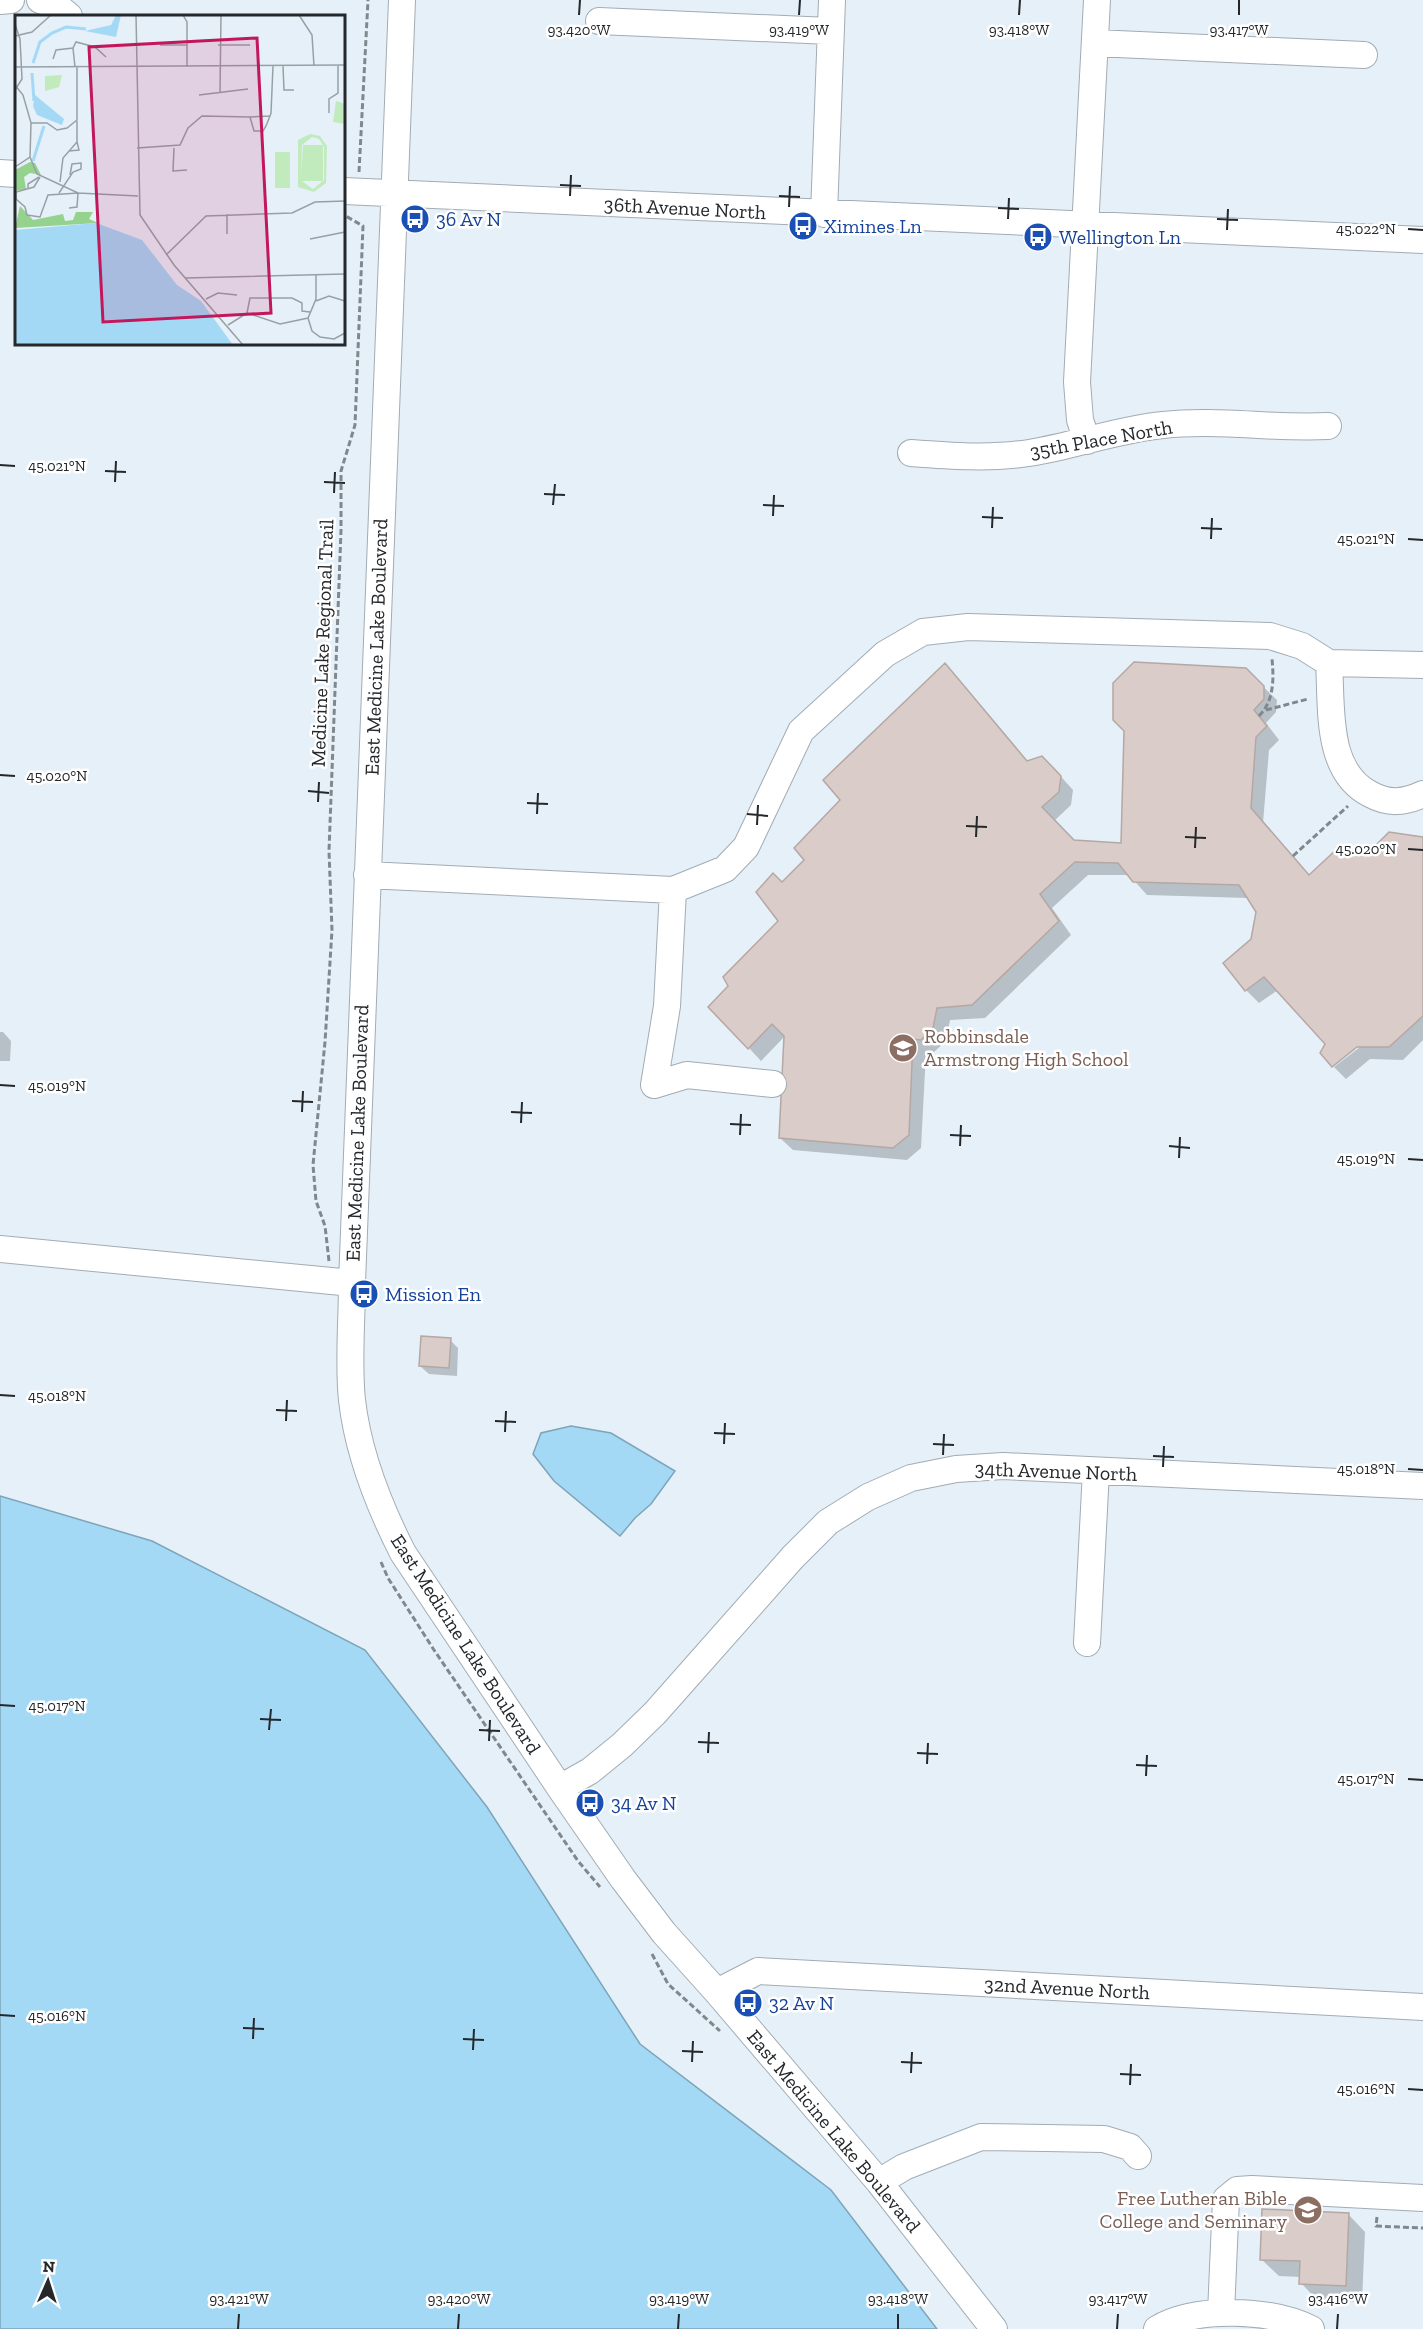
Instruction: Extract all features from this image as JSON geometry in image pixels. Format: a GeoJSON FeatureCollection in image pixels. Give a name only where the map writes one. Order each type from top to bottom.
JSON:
{"type":"FeatureCollection","features":[{"type":"Feature","properties":{"kind":"street"},"geometry":{"type":"LineString","coordinates":[[0,1],[10,0]]}},
{"type":"Feature","properties":{"kind":"street"},"geometry":{"type":"LineString","coordinates":[[40,0],[57,6],[68,15]]}},
{"type":"Feature","properties":{"kind":"street","name":"East Medicine Lake Boulevard"},"geometry":{"type":"LineString","coordinates":[[402,0],[352,1283],[352,1399],[361,1444],[386,1520],[403,1553],[623,1879],[663,1933],[717,1992],[879,2182],[994,2329]]}},
{"type":"Feature","properties":{"kind":"street"},"geometry":{"type":"LineString","coordinates":[[824,214],[831,0]]}},
{"type":"Feature","properties":{"kind":"street"},"geometry":{"type":"LineString","coordinates":[[1087,441],[1080,420],[1077,382],[1097,0]]}},
{"type":"Feature","properties":{"kind":"street"},"geometry":{"type":"LineString","coordinates":[[599,21],[830,31]]}},
{"type":"Feature","properties":{"kind":"street"},"geometry":{"type":"LineString","coordinates":[[1095,43],[1364,55]]}},
{"type":"Feature","properties":{"kind":"street"},"geometry":{"type":"LineString","coordinates":[[0,173],[15,174]]}},
{"type":"Feature","properties":{"kind":"street","name":"36th Avenue North"},"geometry":{"type":"LineString","coordinates":[[351,192],[1423,240]]}},
{"type":"Feature","properties":{"kind":"street","name":"35th Place North"},"geometry":{"type":"LineString","coordinates":[[910,453],[987,457],[1028,453],[1163,425],[1218,423],[1291,428],[1328,426]]}},
{"type":"Feature","properties":{"kind":"street"},"geometry":{"type":"LineString","coordinates":[[367,874],[673,890],[725,869],[746,847],[801,730],[885,654],[923,632],[968,627],[1270,636],[1302,646],[1329,663],[1423,665]]}},
{"type":"Feature","properties":{"kind":"street"},"geometry":{"type":"LineString","coordinates":[[1329,663],[1338,759],[1356,787],[1383,801],[1408,801],[1423,794]]}},
{"type":"Feature","properties":{"kind":"street"},"geometry":{"type":"LineString","coordinates":[[673,890],[667,1006],[654,1085],[687,1075],[773,1084]]}},
{"type":"Feature","properties":{"kind":"street"},"geometry":{"type":"LineString","coordinates":[[0,1249],[352,1283]]}},
{"type":"Feature","properties":{"kind":"street","name":"34th Avenue North"},"geometry":{"type":"LineString","coordinates":[[560,1788],[590,1771],[622,1745],[655,1713],[793,1557],[828,1522],[868,1497],[911,1478],[957,1468],[1003,1466],[1423,1486]]}},
{"type":"Feature","properties":{"kind":"street"},"geometry":{"type":"LineString","coordinates":[[1087,1643],[1095,1471]]}},
{"type":"Feature","properties":{"kind":"street","name":"32nd Avenue North"},"geometry":{"type":"LineString","coordinates":[[717,1992],[758,1971],[1423,2007]]}},
{"type":"Feature","properties":{"kind":"street"},"geometry":{"type":"LineString","coordinates":[[879,2182],[904,2167],[981,2137],[1104,2139],[1130,2147],[1138,2156]]}},
{"type":"Feature","properties":{"kind":"street"},"geometry":{"type":"LineString","coordinates":[[1221,2313],[1226,2199],[1236,2190],[1423,2198]]}},
{"type":"Feature","properties":{"kind":"street"},"geometry":{"type":"LineString","coordinates":[[1157,2329],[1193,2316],[1221,2313],[1262,2314],[1311,2329]]}},
{"type":"Feature","properties":{"kind":"path","name":"Medicine Lake Regional Trail"},"geometry":{"type":"LineString","coordinates":[[329,1262],[325,1226],[316,1201],[313,1165],[325,1042],[332,930],[329,851],[341,530],[341,471],[355,425],[363,226],[351,192],[359,144],[368,0]]}},
{"type":"Feature","properties":{"kind":"path"},"geometry":{"type":"LineString","coordinates":[[345,216],[363,226]]}},
{"type":"Feature","properties":{"kind":"path"},"geometry":{"type":"LineString","coordinates":[[1266,710],[1273,680],[1270,636]]}},
{"type":"Feature","properties":{"kind":"path"},"geometry":{"type":"LineString","coordinates":[[1259,716],[1266,710],[1331,696]]}},
{"type":"Feature","properties":{"kind":"path"},"geometry":{"type":"LineString","coordinates":[[1293,856],[1349,804]]}},
{"type":"Feature","properties":{"kind":"water"},"geometry":{"type":"Polygon","coordinates":[[[571,1426],[611,1433],[675,1471],[651,1504],[620,1536],[554,1481],[533,1454],[541,1433],[571,1426]]]}},
{"type":"Feature","properties":{"kind":"water"},"geometry":{"type":"Polygon","coordinates":[[[0,1496],[152,1541],[365,1650],[487,1807],[640,2044],[831,2190],[937,2329],[0,2329],[0,1496]]]}},
{"type":"Feature","properties":{"kind":"building"},"geometry":{"type":"Polygon","coordinates":[[[1134,662],[1246,668],[1264,686],[1264,699],[1254,710],[1267,726],[1256,737],[1251,808],[1309,875],[1339,847],[1369,852],[1389,832],[1423,837],[1423,1016],[1389,1047],[1357,1047],[1332,1067],[1320,1053],[1325,1044],[1264,977],[1245,991],[1223,963],[1251,939],[1256,912],[1239,885],[1133,882],[1118,863],[1075,862],[1040,894],[1059,921],[972,1005],[937,1008],[933,1028],[921,1040],[913,1039],[909,1135],[893,1148],[779,1138],[784,1036],[772,1024],[748,1049],[708,1007],[728,986],[723,977],[778,921],[756,892],[773,873],[782,882],[804,860],[794,848],[840,800],[823,780],[945,663],[1027,761],[1042,756],[1061,776],[1059,792],[1042,807],[1074,840],[1121,843],[1124,731],[1113,720],[1113,683],[1134,662]]]}},
{"type":"Feature","properties":{"kind":"building"},"geometry":{"type":"Polygon","coordinates":[[[421,1336],[451,1338],[449,1368],[419,1366],[421,1336]]]}},
{"type":"Feature","properties":{"kind":"building"},"geometry":{"type":"Polygon","coordinates":[[[1262,2209],[1349,2213],[1346,2286],[1299,2284],[1300,2261],[1260,2260],[1262,2209]]]}},
{"type":"Feature","properties":{"kind":"place","name":"36 Av N"},"geometry":{"type":"Point","coordinates":[415,219]}},
{"type":"Feature","properties":{"kind":"place","name":"Ximines Ln"},"geometry":{"type":"Point","coordinates":[803,226]}},
{"type":"Feature","properties":{"kind":"place","name":"Wellington Ln"},"geometry":{"type":"Point","coordinates":[1038,237]}},
{"type":"Feature","properties":{"kind":"place","name":"Robbinsdale Armstrong High School"},"geometry":{"type":"Point","coordinates":[903,1048]}},
{"type":"Feature","properties":{"kind":"place","name":"Mission En"},"geometry":{"type":"Point","coordinates":[364,1294]}},
{"type":"Feature","properties":{"kind":"place","name":"34 Av N"},"geometry":{"type":"Point","coordinates":[590,1803]}},
{"type":"Feature","properties":{"kind":"place","name":"32 Av N"},"geometry":{"type":"Point","coordinates":[748,2003]}},
{"type":"Feature","properties":{"kind":"place","name":"Free Lutheran Bible College and Seminary"},"geometry":{"type":"Point","coordinates":[1308,2210]}}]}
